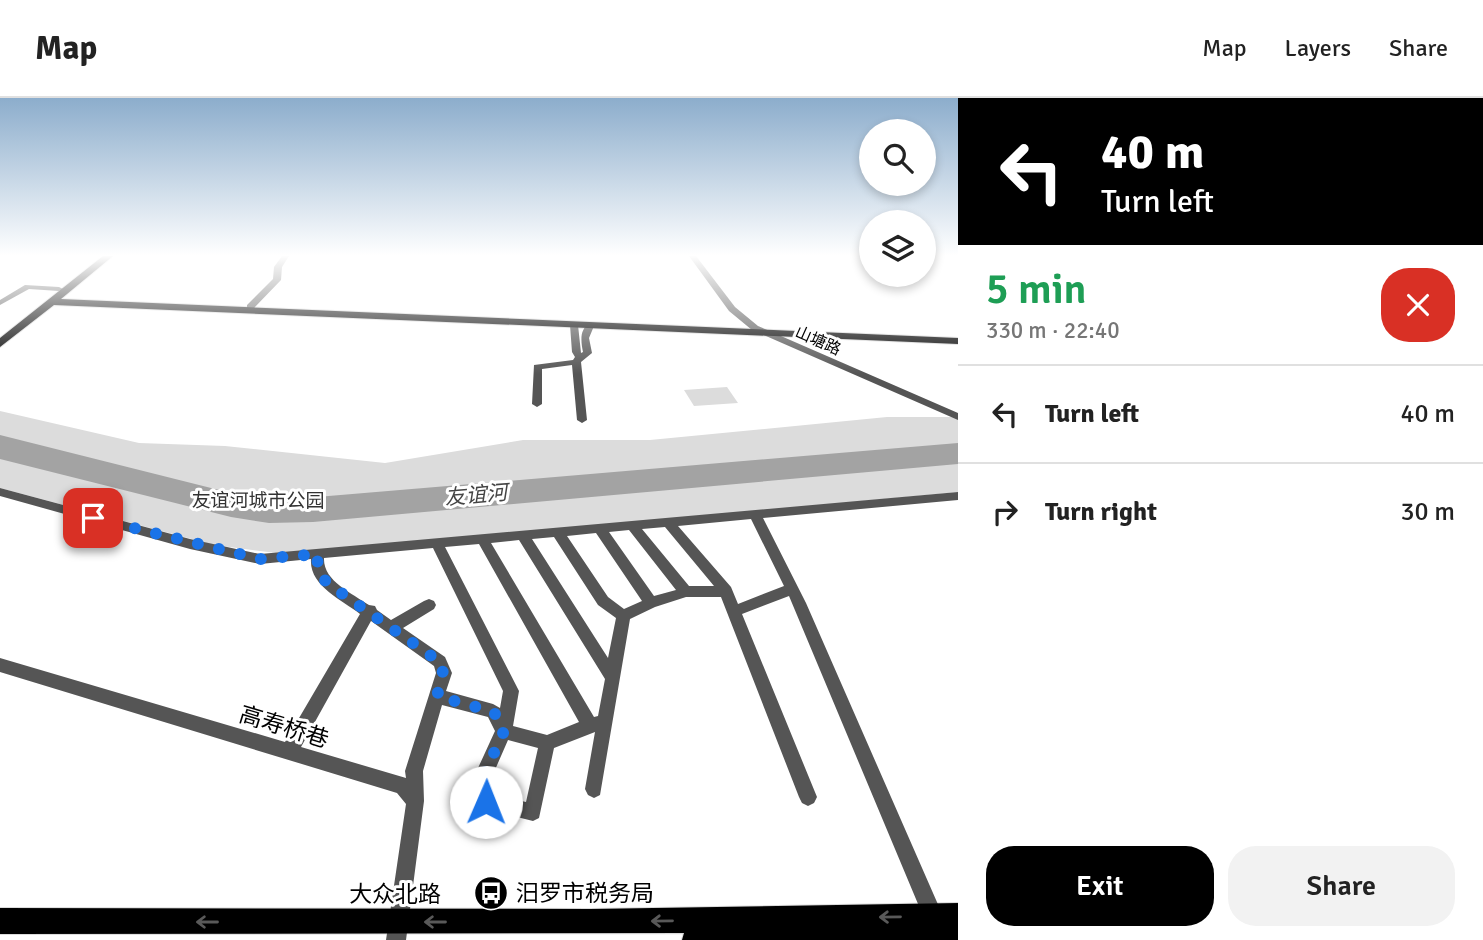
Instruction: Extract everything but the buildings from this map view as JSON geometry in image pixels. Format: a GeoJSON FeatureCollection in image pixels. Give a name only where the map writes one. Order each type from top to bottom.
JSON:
{"type":"FeatureCollection","features":[{"type":"Feature","properties":{"kind":"main road"},"geometry":{"type":"LineString","coordinates":[[0,334],[56,296],[590,326],[763,330]]}},
{"type":"Feature","properties":{"kind":"main road"},"geometry":{"type":"LineString","coordinates":[[0,344],[56,296],[958,339]]}},
{"type":"Feature","properties":{"kind":"main road","name":"大众北路"},"geometry":{"type":"LineString","coordinates":[[0,921],[397,931],[947,929]]}},
{"type":"Feature","properties":{"kind":"main road"},"geometry":{"type":"LineString","coordinates":[[695,940],[947,929]]}},
{"type":"Feature","properties":{"kind":"street"},"geometry":{"type":"LineString","coordinates":[[250,307],[262,295]]}},
{"type":"Feature","properties":{"kind":"street","name":"山塘路"},"geometry":{"type":"LineString","coordinates":[[723,295],[733,309],[763,330],[958,415]]}},
{"type":"Feature","properties":{"kind":"street"},"geometry":{"type":"LineString","coordinates":[[574,325],[582,420]]}},
{"type":"Feature","properties":{"kind":"street"},"geometry":{"type":"LineString","coordinates":[[537,404],[537,367],[578,360],[588,353],[585,338],[590,326]]}},
{"type":"Feature","properties":{"kind":"street"},"geometry":{"type":"LineString","coordinates":[[0,492],[190,544],[260,559],[756,517],[958,496]]}},
{"type":"Feature","properties":{"kind":"street"},"geometry":{"type":"LineString","coordinates":[[756,517],[792,589],[947,929]]}},
{"type":"Feature","properties":{"kind":"street"},"geometry":{"type":"LineString","coordinates":[[668,523],[726,591],[808,797]]}},
{"type":"Feature","properties":{"kind":"street"},"geometry":{"type":"LineString","coordinates":[[633,526],[686,592]]}},
{"type":"Feature","properties":{"kind":"street"},"geometry":{"type":"LineString","coordinates":[[600,529],[651,603]]}},
{"type":"Feature","properties":{"kind":"street"},"geometry":{"type":"LineString","coordinates":[[558,533],[603,601],[622,616]]}},
{"type":"Feature","properties":{"kind":"street"},"geometry":{"type":"LineString","coordinates":[[523,536],[612,677]]}},
{"type":"Feature","properties":{"kind":"street"},"geometry":{"type":"LineString","coordinates":[[483,540],[597,723]]}},
{"type":"Feature","properties":{"kind":"street"},"geometry":{"type":"LineString","coordinates":[[437,544],[512,691],[504,731],[482,779],[486,802],[533,812],[547,743]]}},
{"type":"Feature","properties":{"kind":"street"},"geometry":{"type":"LineString","coordinates":[[318,554],[317,569],[327,583],[370,610],[440,662],[443,673],[414,771],[415,801],[397,931]]}},
{"type":"Feature","properties":{"kind":"street"},"geometry":{"type":"LineString","coordinates":[[734,611],[792,589]]}},
{"type":"Feature","properties":{"kind":"street"},"geometry":{"type":"LineString","coordinates":[[622,616],[686,592],[726,591]]}},
{"type":"Feature","properties":{"kind":"street"},"geometry":{"type":"LineString","coordinates":[[392,627],[429,605]]}},
{"type":"Feature","properties":{"kind":"street"},"geometry":{"type":"LineString","coordinates":[[289,752],[370,610]]}},
{"type":"Feature","properties":{"kind":"street"},"geometry":{"type":"LineString","coordinates":[[594,789],[597,723],[612,677],[622,616]]}},
{"type":"Feature","properties":{"kind":"street","name":"高寿桥巷"},"geometry":{"type":"LineString","coordinates":[[0,665],[403,786],[415,801]]}},
{"type":"Feature","properties":{"kind":"street"},"geometry":{"type":"LineString","coordinates":[[437,696],[494,712],[504,731],[547,743],[597,723]]}},
{"type":"Feature","properties":{"kind":"green space"},"geometry":{"type":"Polygon","coordinates":[[[727,387],[738,403],[694,406],[684,390],[727,387]]]}},
{"type":"Feature","properties":{"kind":"green space","name":"友谊河城市公园"},"geometry":{"type":"Polygon","coordinates":[[[0,411],[139,443],[225,446],[385,463],[523,440],[650,440],[887,417],[958,417],[958,492],[410,544],[276,553],[214,545],[0,488],[0,411]]]}},
{"type":"Feature","properties":{"kind":"water","name":"友谊河"},"geometry":{"type":"Polygon","coordinates":[[[0,435],[219,490],[281,500],[958,443],[958,464],[313,522],[269,523],[231,517],[0,459],[0,435]]]}},
{"type":"Feature","properties":{"kind":"place","name":"汨罗市税务局"},"geometry":{"type":"Point","coordinates":[491,893]}},
{"type":"Feature","properties":{"kind":"route"},"geometry":{"type":"LineString","coordinates":[[93,518],[190,544],[260,559],[318,554],[317,569],[327,583],[370,610],[440,662],[443,673],[437,696],[494,712],[504,731],[482,779],[486,802]]}}]}
